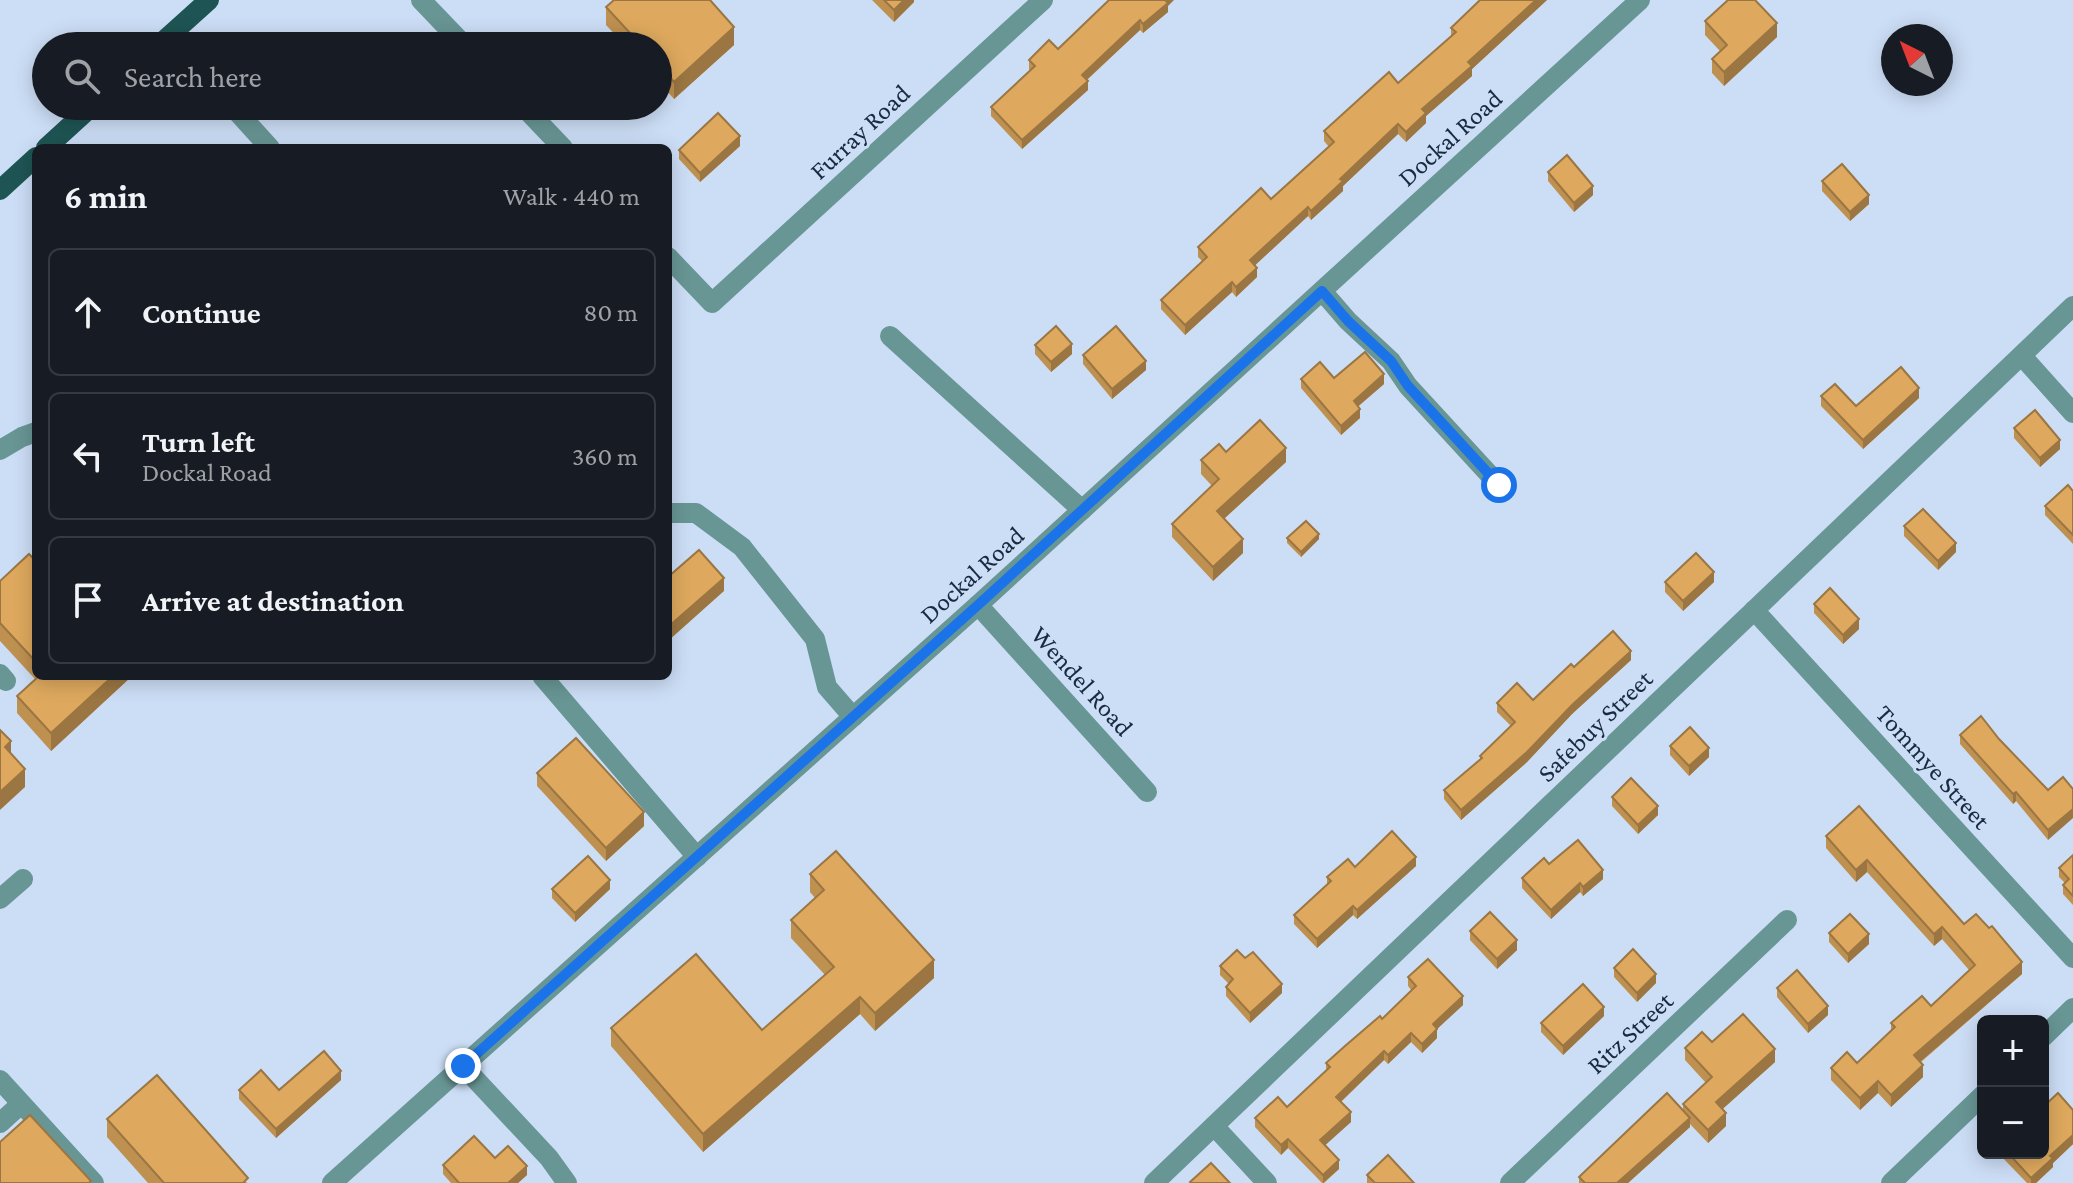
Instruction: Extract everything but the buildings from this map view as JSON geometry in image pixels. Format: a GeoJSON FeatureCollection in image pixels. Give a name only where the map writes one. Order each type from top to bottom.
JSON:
{"type":"FeatureCollection","features":[{"type":"Feature","properties":{"kind":"main road"},"geometry":{"type":"LineString","coordinates":[[178,32],[209,0]]}},
{"type":"Feature","properties":{"kind":"main road"},"geometry":{"type":"LineString","coordinates":[[50,144],[77,120]]}},
{"type":"Feature","properties":{"kind":"main road"},"geometry":{"type":"LineString","coordinates":[[0,190],[32,161]]}},
{"type":"Feature","properties":{"kind":"street"},"geometry":{"type":"LineString","coordinates":[[421,0],[452,32]]}},
{"type":"Feature","properties":{"kind":"street","name":"Furray Road"},"geometry":{"type":"LineString","coordinates":[[672,261],[712,303],[1043,0]]}},
{"type":"Feature","properties":{"kind":"street","name":"Dockal Road"},"geometry":{"type":"LineString","coordinates":[[332,1183],[978,605],[1640,0]]}},
{"type":"Feature","properties":{"kind":"street"},"geometry":{"type":"LineString","coordinates":[[245,120],[266,144]]}},
{"type":"Feature","properties":{"kind":"street"},"geometry":{"type":"LineString","coordinates":[[536,120],[559,144]]}},
{"type":"Feature","properties":{"kind":"street"},"geometry":{"type":"LineString","coordinates":[[1322,291],[1348,321],[1391,361],[1408,386],[1499,485]]}},
{"type":"Feature","properties":{"kind":"street","name":"Safebuy Street"},"geometry":{"type":"LineString","coordinates":[[1154,1183],[2073,306]]}},
{"type":"Feature","properties":{"kind":"street"},"geometry":{"type":"LineString","coordinates":[[890,336],[1082,510]]}},
{"type":"Feature","properties":{"kind":"street"},"geometry":{"type":"LineString","coordinates":[[2022,356],[2073,413]]}},
{"type":"Feature","properties":{"kind":"street"},"geometry":{"type":"LineString","coordinates":[[0,450],[32,433]]}},
{"type":"Feature","properties":{"kind":"street"},"geometry":{"type":"LineString","coordinates":[[672,513],[696,513],[742,547],[815,639],[827,687],[853,717]]}},
{"type":"Feature","properties":{"kind":"street","name":"Wendel Road"},"geometry":{"type":"LineString","coordinates":[[978,605],[1147,792]]}},
{"type":"Feature","properties":{"kind":"street","name":"Tommye Street"},"geometry":{"type":"LineString","coordinates":[[1754,610],[2073,958]]}},
{"type":"Feature","properties":{"kind":"street"},"geometry":{"type":"LineString","coordinates":[[545,680],[697,857]]}},
{"type":"Feature","properties":{"kind":"street"},"geometry":{"type":"LineString","coordinates":[[0,899],[23,879]]}},
{"type":"Feature","properties":{"kind":"street","name":"Ritz Street"},"geometry":{"type":"LineString","coordinates":[[1510,1183],[1787,920]]}},
{"type":"Feature","properties":{"kind":"street"},"geometry":{"type":"LineString","coordinates":[[2049,1031],[2073,1008]]}},
{"type":"Feature","properties":{"kind":"street"},"geometry":{"type":"LineString","coordinates":[[463,1066],[549,1158],[567,1183]]}},
{"type":"Feature","properties":{"kind":"street"},"geometry":{"type":"LineString","coordinates":[[0,1080],[94,1183]]}},
{"type":"Feature","properties":{"kind":"street"},"geometry":{"type":"LineString","coordinates":[[1891,1183],[1977,1101]]}},
{"type":"Feature","properties":{"kind":"street"},"geometry":{"type":"LineString","coordinates":[[0,1123],[21,1104]]}},
{"type":"Feature","properties":{"kind":"street"},"geometry":{"type":"LineString","coordinates":[[1214,1126],[1267,1183]]}},
{"type":"Feature","properties":{"kind":"route"},"geometry":{"type":"LineString","coordinates":[[463,1066],[978,605],[1322,291],[1348,321],[1391,361],[1408,386],[1499,485]]}}]}
